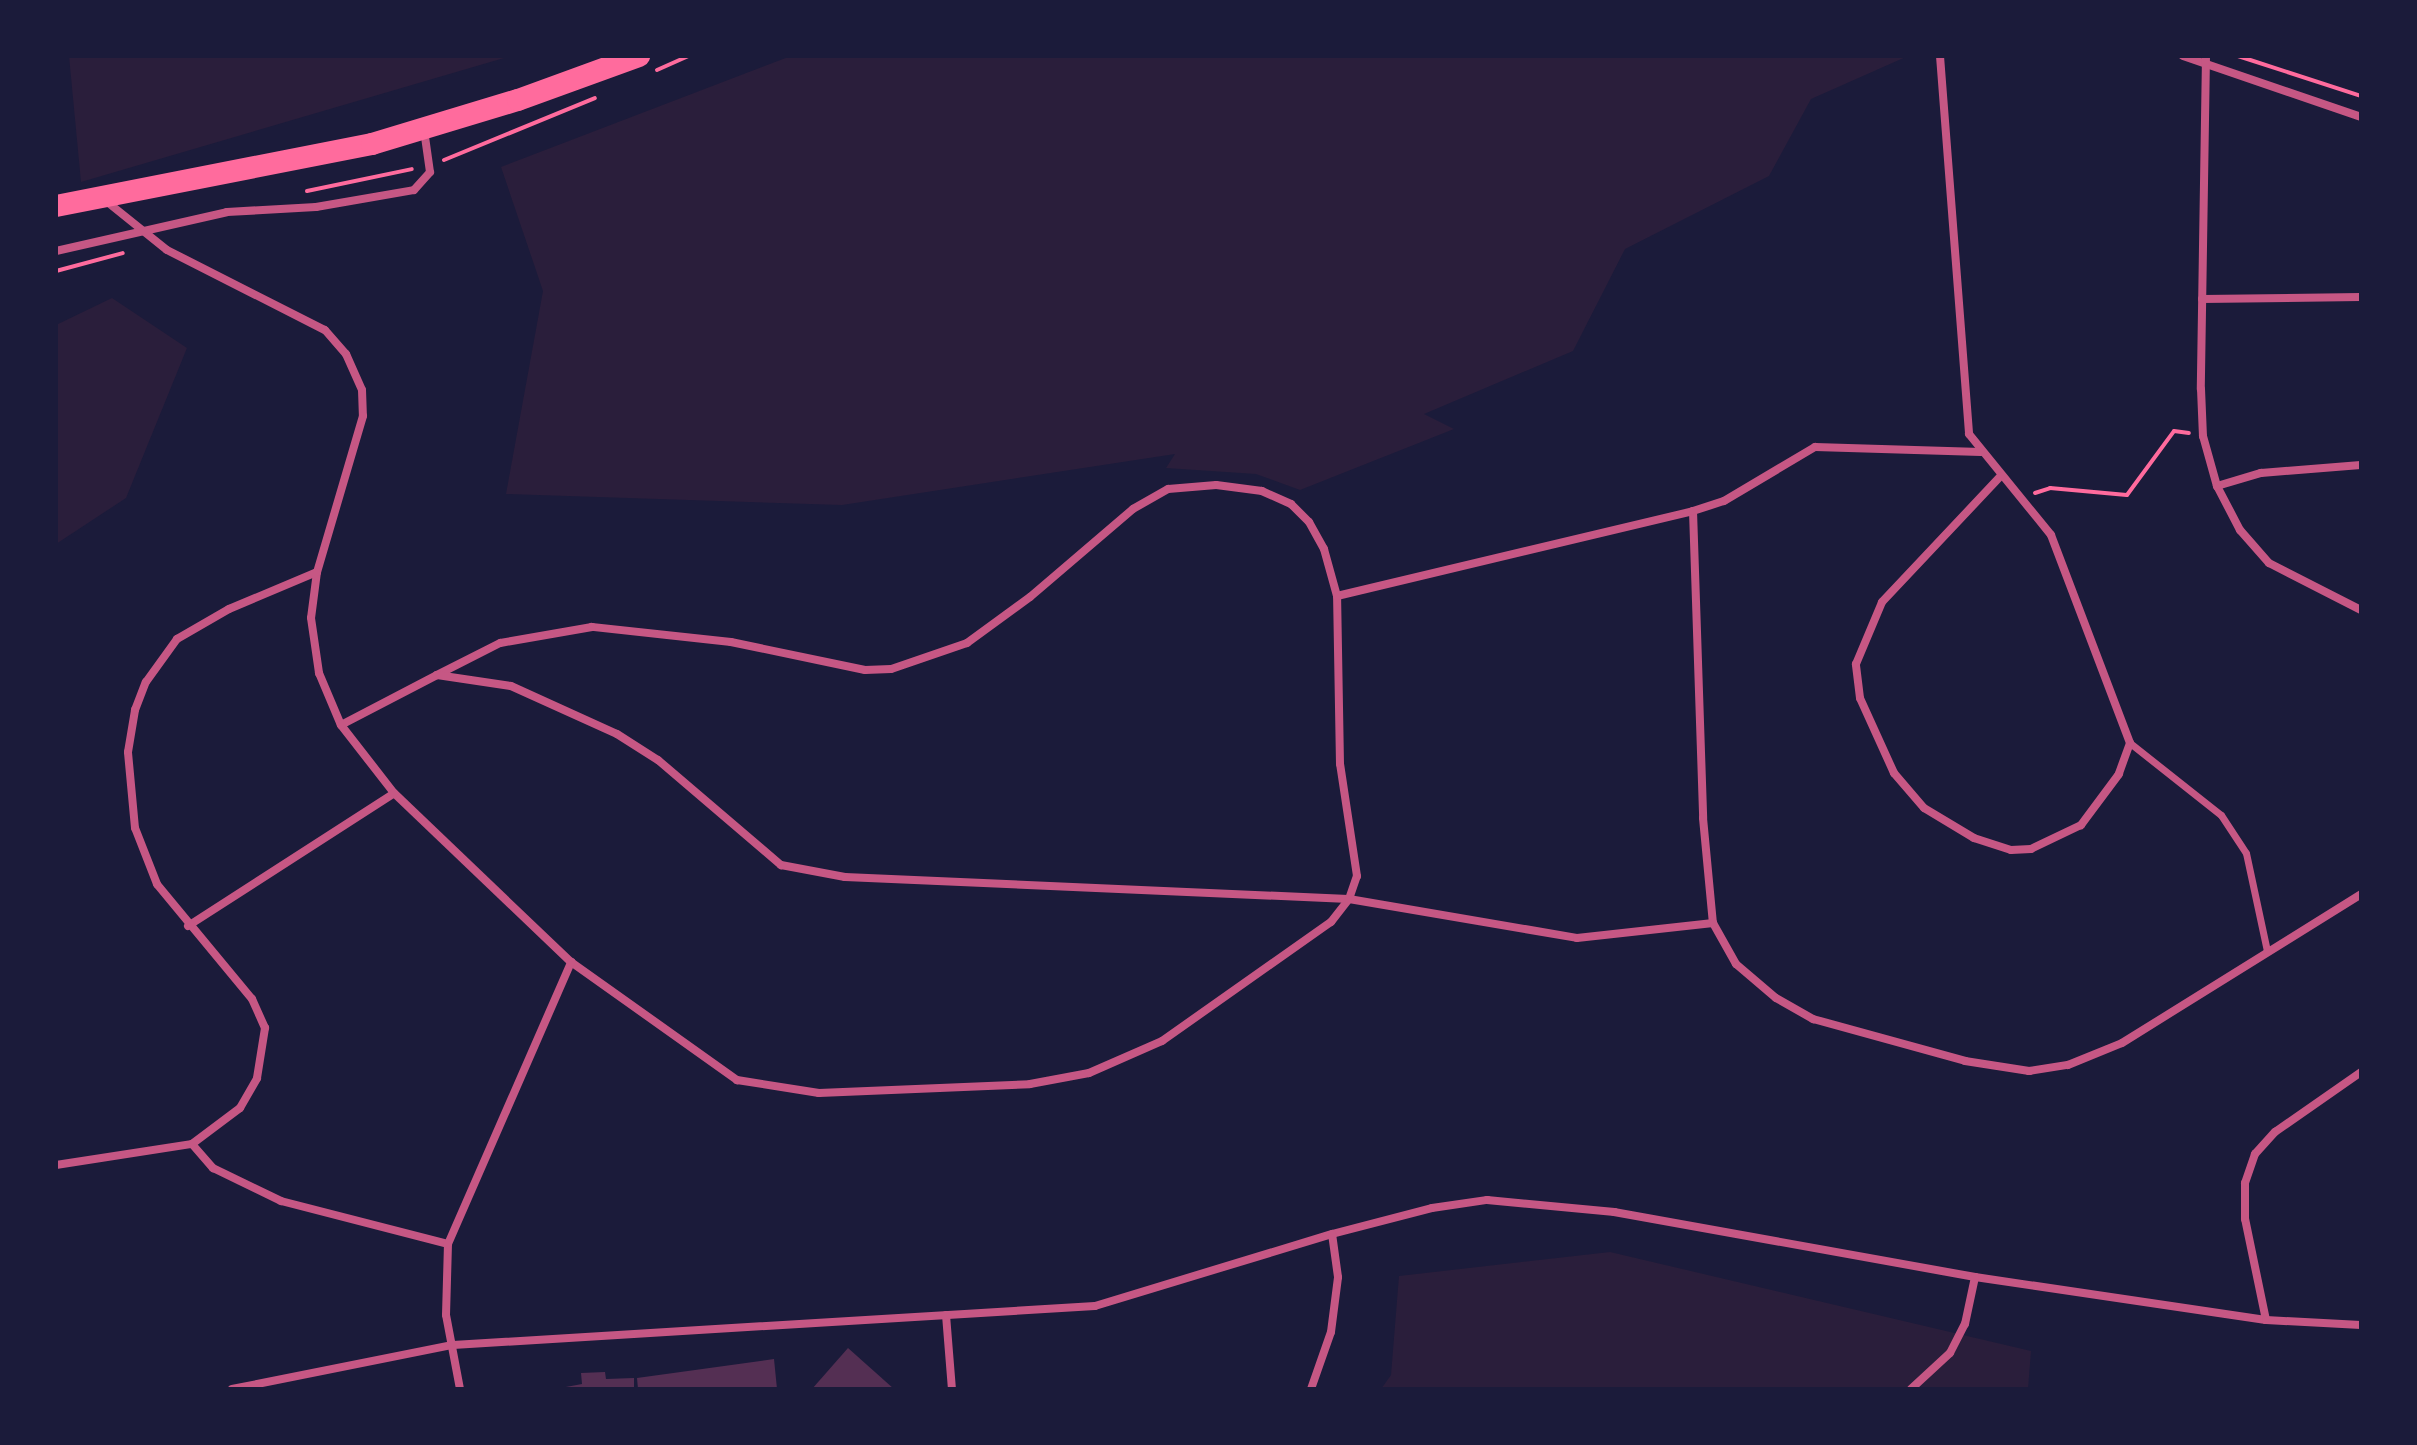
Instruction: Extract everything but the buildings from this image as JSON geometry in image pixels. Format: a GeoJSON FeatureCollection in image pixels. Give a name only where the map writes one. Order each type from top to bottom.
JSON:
{"type":"FeatureCollection","features":[{"type":"Feature","properties":{"kind":"highway"},"geometry":{"type":"LineString","coordinates":[[57,205],[424,129],[642,66]]}},
{"type":"Feature","properties":{"kind":"street"},"geometry":{"type":"LineString","coordinates":[[1940,56],[1964,407],[1969,434],[2000,477],[2023,497],[2051,535],[2130,743],[2221,815],[2246,853],[2267,951]]}},
{"type":"Feature","properties":{"kind":"street"},"geometry":{"type":"LineString","coordinates":[[2183,56],[2206,60],[2361,117]]}},
{"type":"Feature","properties":{"kind":"street"},"geometry":{"type":"LineString","coordinates":[[2206,60],[2203,436],[2217,486],[2240,530],[2269,563],[2361,610]]}},
{"type":"Feature","properties":{"kind":"street"},"geometry":{"type":"LineString","coordinates":[[56,251],[137,230],[227,212],[267,210],[414,190],[424,184],[429,164],[424,129]]}},
{"type":"Feature","properties":{"kind":"street"},"geometry":{"type":"LineString","coordinates":[[101,196],[137,230],[157,243],[325,330],[346,354],[362,390],[363,416],[317,572],[311,618],[319,673],[341,725],[394,793],[571,962],[737,1080],[819,1093],[1030,1084],[1089,1073],[1162,1041],[1331,922],[1349,899],[1357,876],[1340,764],[1337,596],[1324,549],[1291,504],[1262,491],[1216,485],[1168,489],[1133,509],[1030,597],[967,643],[891,669],[865,670],[731,642],[592,627],[500,643],[341,725]]}},
{"type":"Feature","properties":{"kind":"street"},"geometry":{"type":"LineString","coordinates":[[2202,299],[2361,297]]}},
{"type":"Feature","properties":{"kind":"street"},"geometry":{"type":"LineString","coordinates":[[1337,596],[1693,511],[1724,501],[1815,447],[1981,452]]}},
{"type":"Feature","properties":{"kind":"street"},"geometry":{"type":"LineString","coordinates":[[2217,486],[2261,473],[2361,465]]}},
{"type":"Feature","properties":{"kind":"street"},"geometry":{"type":"LineString","coordinates":[[2000,477],[1882,602],[1865,634],[1856,664],[1860,698],[1894,773],[1924,808],[1974,838],[2011,850],[2031,849],[2081,825],[2119,774],[2130,743]]}},
{"type":"Feature","properties":{"kind":"street"},"geometry":{"type":"LineString","coordinates":[[1693,511],[1703,818],[1713,923],[1736,964],[1776,998],[1813,1019],[1965,1061],[2029,1071],[2068,1065],[2122,1043],[2361,894]]}},
{"type":"Feature","properties":{"kind":"street"},"geometry":{"type":"LineString","coordinates":[[56,1165],[192,1144],[240,1108],[257,1078],[265,1028],[252,999],[188,926],[157,884],[135,828],[128,788],[135,710],[158,662],[177,639],[229,609],[317,572]]}},
{"type":"Feature","properties":{"kind":"street"},"geometry":{"type":"LineString","coordinates":[[437,675],[511,686],[617,734],[658,760],[781,865],[845,877],[1349,899],[1577,938],[1713,923]]}},
{"type":"Feature","properties":{"kind":"street"},"geometry":{"type":"LineString","coordinates":[[188,926],[394,793]]}},
{"type":"Feature","properties":{"kind":"street"},"geometry":{"type":"LineString","coordinates":[[460,1389],[446,1315],[448,1244],[571,962]]}},
{"type":"Feature","properties":{"kind":"street"},"geometry":{"type":"LineString","coordinates":[[2266,1320],[2245,1219],[2245,1183],[2255,1154],[2275,1132],[2361,1072]]}},
{"type":"Feature","properties":{"kind":"street"},"geometry":{"type":"LineString","coordinates":[[192,1144],[213,1168],[281,1201],[448,1244]]}},
{"type":"Feature","properties":{"kind":"street"},"geometry":{"type":"LineString","coordinates":[[232,1389],[453,1345],[1095,1306],[1332,1234],[1455,1205],[1548,1203],[1975,1277],[2266,1320],[2361,1325]]}},
{"type":"Feature","properties":{"kind":"street"},"geometry":{"type":"LineString","coordinates":[[1311,1389],[1331,1332],[1338,1277],[1332,1234]]}},
{"type":"Feature","properties":{"kind":"street"},"geometry":{"type":"LineString","coordinates":[[1911,1389],[1950,1353],[1965,1324],[1975,1277]]}},
{"type":"Feature","properties":{"kind":"street"},"geometry":{"type":"LineString","coordinates":[[946,1315],[952,1389]]}},
{"type":"Feature","properties":{"kind":"path"},"geometry":{"type":"LineString","coordinates":[[642,66],[689,56]]}},
{"type":"Feature","properties":{"kind":"path"},"geometry":{"type":"LineString","coordinates":[[2238,56],[2361,96]]}},
{"type":"Feature","properties":{"kind":"path"},"geometry":{"type":"LineString","coordinates":[[267,210],[296,193],[471,153],[602,95]]}},
{"type":"Feature","properties":{"kind":"path"},"geometry":{"type":"LineString","coordinates":[[56,271],[157,243]]}},
{"type":"Feature","properties":{"kind":"path"},"geometry":{"type":"LineString","coordinates":[[2023,497],[2050,488],[2127,495],[2174,431],[2203,436]]}},
{"type":"Feature","properties":{"kind":"shaded area"},"geometry":{"type":"Polygon","coordinates":[[[69,56],[511,56],[81,182],[69,56]]]}},
{"type":"Feature","properties":{"kind":"shaded area"},"geometry":{"type":"Polygon","coordinates":[[[791,56],[1908,56],[1811,99],[1769,176],[1625,249],[1573,351],[1424,414],[1454,429],[1300,490],[1256,474],[1166,468],[1175,454],[842,505],[506,494],[543,291],[501,167],[791,56]]]}},
{"type":"Feature","properties":{"kind":"shaded area"},"geometry":{"type":"Polygon","coordinates":[[[112,298],[187,348],[126,498],[56,544],[56,325],[112,298]]]}},
{"type":"Feature","properties":{"kind":"shaded area"},"geometry":{"type":"Polygon","coordinates":[[[1610,1252],[2031,1351],[2028,1389],[1381,1389],[1391,1375],[1399,1276],[1610,1252]]]}}]}
